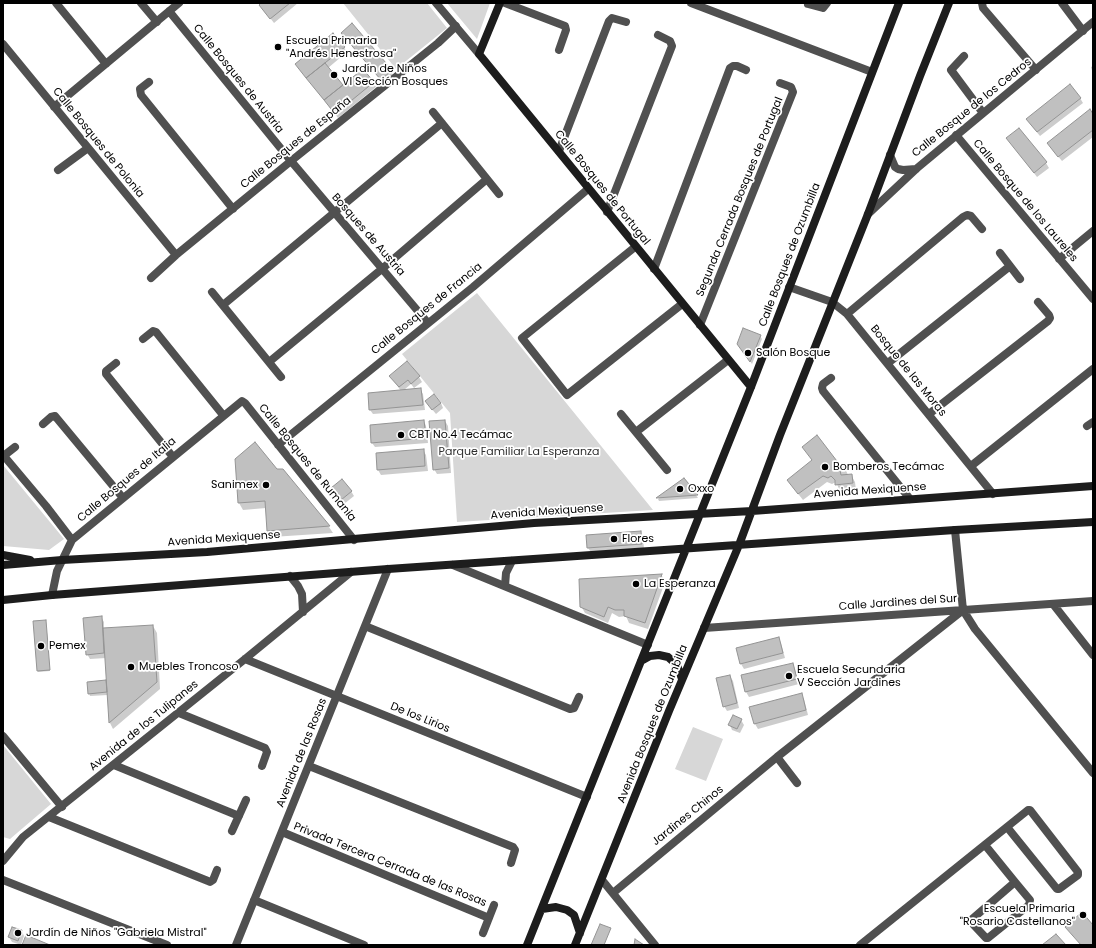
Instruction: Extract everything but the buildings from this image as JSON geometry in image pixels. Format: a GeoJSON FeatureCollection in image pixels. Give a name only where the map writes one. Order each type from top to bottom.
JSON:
{"type":"FeatureCollection","features":[{"type":"Feature","properties":{"kind":"main road"},"geometry":{"type":"LineString","coordinates":[[479,54],[500,3]]}},
{"type":"Feature","properties":{"kind":"main road","name":"Calle Bosques de Ozumbilla"},"geometry":{"type":"LineString","coordinates":[[699,514],[751,387],[899,3]]}},
{"type":"Feature","properties":{"kind":"main road"},"geometry":{"type":"LineString","coordinates":[[752,511],[949,3]]}},
{"type":"Feature","properties":{"kind":"main road","name":"Calle Bosques de Portugal"},"geometry":{"type":"LineString","coordinates":[[479,54],[559,151],[635,247],[751,387]]}},
{"type":"Feature","properties":{"kind":"main road","name":"Avenida Mexiquense"},"geometry":{"type":"LineString","coordinates":[[3,565],[62,560],[207,552],[534,523],[639,516],[752,511],[1093,486]]}},
{"type":"Feature","properties":{"kind":"main road","name":"Avenida Bosques de Ozumbilla"},"geometry":{"type":"LineString","coordinates":[[575,945],[682,678],[752,511]]}},
{"type":"Feature","properties":{"kind":"main road"},"geometry":{"type":"LineString","coordinates":[[527,945],[699,514]]}},
{"type":"Feature","properties":{"kind":"main road"},"geometry":{"type":"LineString","coordinates":[[3,600],[290,576],[955,530],[1093,522]]}},
{"type":"Feature","properties":{"kind":"main road"},"geometry":{"type":"LineString","coordinates":[[3,555],[37,562]]}},
{"type":"Feature","properties":{"kind":"main road"},"geometry":{"type":"LineString","coordinates":[[641,661],[650,656],[659,655],[668,657],[677,665],[682,678]]}},
{"type":"Feature","properties":{"kind":"main road"},"geometry":{"type":"LineString","coordinates":[[542,909],[556,907],[567,910],[574,915],[580,932]]}},
{"type":"Feature","properties":{"kind":"street"},"geometry":{"type":"LineString","coordinates":[[56,3],[106,64]]}},
{"type":"Feature","properties":{"kind":"street"},"geometry":{"type":"LineString","coordinates":[[141,3],[157,22]]}},
{"type":"Feature","properties":{"kind":"street"},"geometry":{"type":"LineString","coordinates":[[54,107],[179,3]]}},
{"type":"Feature","properties":{"kind":"street","name":"Calle Bosques de Portugal"},"geometry":{"type":"LineString","coordinates":[[436,3],[479,54]]}},
{"type":"Feature","properties":{"kind":"street"},"geometry":{"type":"LineString","coordinates":[[504,3],[565,26],[566,30],[559,50]]}},
{"type":"Feature","properties":{"kind":"street"},"geometry":{"type":"LineString","coordinates":[[690,3],[872,72]]}},
{"type":"Feature","properties":{"kind":"street"},"geometry":{"type":"LineString","coordinates":[[808,4],[823,8],[827,3]]}},
{"type":"Feature","properties":{"kind":"street"},"geometry":{"type":"LineString","coordinates":[[982,3],[983,8],[1036,70]]}},
{"type":"Feature","properties":{"kind":"street"},"geometry":{"type":"LineString","coordinates":[[1062,3],[1083,30]]}},
{"type":"Feature","properties":{"kind":"street","name":"Calle Bosques de Austria"},"geometry":{"type":"LineString","coordinates":[[169,11],[291,161]]}},
{"type":"Feature","properties":{"kind":"street"},"geometry":{"type":"LineString","coordinates":[[559,151],[609,21],[612,18],[626,22]]}},
{"type":"Feature","properties":{"kind":"street","name":"Calle Bosque de los Cedros"},"geometry":{"type":"LineString","coordinates":[[868,214],[916,169],[1093,22]]}},
{"type":"Feature","properties":{"kind":"street","name":"Calle Bosques de España"},"geometry":{"type":"LineString","coordinates":[[151,278],[291,161],[420,58],[456,26]]}},
{"type":"Feature","properties":{"kind":"street"},"geometry":{"type":"LineString","coordinates":[[607,212],[672,46],[670,41],[658,35]]}},
{"type":"Feature","properties":{"kind":"street","name":"Calle Bosques de Polonia"},"geometry":{"type":"LineString","coordinates":[[3,44],[176,256]]}},
{"type":"Feature","properties":{"kind":"street"},"geometry":{"type":"LineString","coordinates":[[964,56],[951,70],[983,113]]}},
{"type":"Feature","properties":{"kind":"street"},"geometry":{"type":"LineString","coordinates":[[654,269],[730,68],[737,66],[746,70]]}},
{"type":"Feature","properties":{"kind":"street"},"geometry":{"type":"LineString","coordinates":[[149,82],[140,89],[141,95],[233,209]]}},
{"type":"Feature","properties":{"kind":"street","name":"Segunda Cerrada Bosques de Portugal"},"geometry":{"type":"LineString","coordinates":[[700,325],[793,92],[791,87],[780,83]]}},
{"type":"Feature","properties":{"kind":"street"},"geometry":{"type":"LineString","coordinates":[[433,112],[499,194]]}},
{"type":"Feature","properties":{"kind":"street"},"geometry":{"type":"LineString","coordinates":[[223,305],[442,123]]}},
{"type":"Feature","properties":{"kind":"street","name":"Calle Bosque de los Laureles"},"geometry":{"type":"LineString","coordinates":[[956,135],[1093,299]]}},
{"type":"Feature","properties":{"kind":"street"},"geometry":{"type":"LineString","coordinates":[[58,170],[88,148]]}},
{"type":"Feature","properties":{"kind":"street"},"geometry":{"type":"LineString","coordinates":[[890,155],[895,167],[898,169],[916,169]]}},
{"type":"Feature","properties":{"kind":"street","name":"Bosques de Austria"},"geometry":{"type":"LineString","coordinates":[[291,161],[428,323]]}},
{"type":"Feature","properties":{"kind":"street"},"geometry":{"type":"LineString","coordinates":[[269,362],[383,268],[487,179]]}},
{"type":"Feature","properties":{"kind":"street","name":"Calle Bosques de Francia"},"geometry":{"type":"LineString","coordinates":[[278,445],[473,287],[588,189]]}},
{"type":"Feature","properties":{"kind":"street"},"geometry":{"type":"LineString","coordinates":[[847,314],[963,217],[967,215],[971,216],[982,229]]}},
{"type":"Feature","properties":{"kind":"street"},"geometry":{"type":"LineString","coordinates":[[1059,259],[1093,231]]}},
{"type":"Feature","properties":{"kind":"street"},"geometry":{"type":"LineString","coordinates":[[635,247],[522,338],[567,395],[682,304]]}},
{"type":"Feature","properties":{"kind":"street"},"geometry":{"type":"LineString","coordinates":[[1000,253],[1020,279]]}},
{"type":"Feature","properties":{"kind":"street"},"geometry":{"type":"LineString","coordinates":[[888,363],[1010,266]]}},
{"type":"Feature","properties":{"kind":"street","name":"Bosque de las Moras"},"geometry":{"type":"LineString","coordinates":[[789,287],[832,302],[847,314],[993,494]]}},
{"type":"Feature","properties":{"kind":"street"},"geometry":{"type":"LineString","coordinates":[[212,292],[281,377]]}},
{"type":"Feature","properties":{"kind":"street"},"geometry":{"type":"LineString","coordinates":[[929,414],[1048,321],[1050,318],[1049,314],[1038,302]]}},
{"type":"Feature","properties":{"kind":"street"},"geometry":{"type":"LineString","coordinates":[[143,340],[153,331],[156,332],[224,415]]}},
{"type":"Feature","properties":{"kind":"street"},"geometry":{"type":"LineString","coordinates":[[636,432],[728,360]]}},
{"type":"Feature","properties":{"kind":"street"},"geometry":{"type":"LineString","coordinates":[[116,363],[106,371],[106,374],[173,457]]}},
{"type":"Feature","properties":{"kind":"street"},"geometry":{"type":"LineString","coordinates":[[971,466],[1093,369]]}},
{"type":"Feature","properties":{"kind":"street"},"geometry":{"type":"LineString","coordinates":[[831,378],[823,384],[823,391],[910,499]]}},
{"type":"Feature","properties":{"kind":"street","name":"Calle Bosques de Rumania"},"geometry":{"type":"LineString","coordinates":[[242,401],[354,540]]}},
{"type":"Feature","properties":{"kind":"street","name":"Calle Bosques de Italia"},"geometry":{"type":"LineString","coordinates":[[52,595],[57,571],[72,540],[242,401]]}},
{"type":"Feature","properties":{"kind":"street"},"geometry":{"type":"LineString","coordinates":[[621,414],[667,470]]}},
{"type":"Feature","properties":{"kind":"street"},"geometry":{"type":"LineString","coordinates":[[43,424],[51,417],[55,416],[123,498]]}},
{"type":"Feature","properties":{"kind":"street"},"geometry":{"type":"LineString","coordinates":[[15,447],[4,456],[72,540]]}},
{"type":"Feature","properties":{"kind":"street"},"geometry":{"type":"LineString","coordinates":[[955,530],[963,610],[975,629],[1093,774]]}},
{"type":"Feature","properties":{"kind":"street"},"geometry":{"type":"LineString","coordinates":[[505,586],[506,573],[512,561]]}},
{"type":"Feature","properties":{"kind":"street"},"geometry":{"type":"LineString","coordinates":[[453,565],[648,645]]}},
{"type":"Feature","properties":{"kind":"street","name":"Avenida de las Rosas"},"geometry":{"type":"LineString","coordinates":[[236,945],[388,569]]}},
{"type":"Feature","properties":{"kind":"street","name":"Avenida de los Tulipanes"},"geometry":{"type":"LineString","coordinates":[[3,861],[22,838],[179,713],[351,572]]}},
{"type":"Feature","properties":{"kind":"street"},"geometry":{"type":"LineString","coordinates":[[290,576],[302,594],[303,612]]}},
{"type":"Feature","properties":{"kind":"street","name":"Calle Jardines del Sur"},"geometry":{"type":"LineString","coordinates":[[704,628],[1093,602]]}},
{"type":"Feature","properties":{"kind":"street"},"geometry":{"type":"LineString","coordinates":[[1053,604],[1092,652]]}},
{"type":"Feature","properties":{"kind":"street","name":"Jardines Chinos"},"geometry":{"type":"LineString","coordinates":[[612,893],[777,757],[963,610]]}},
{"type":"Feature","properties":{"kind":"street"},"geometry":{"type":"LineString","coordinates":[[365,626],[570,709],[574,708],[579,697]]}},
{"type":"Feature","properties":{"kind":"street","name":"De los Lirios"},"geometry":{"type":"LineString","coordinates":[[245,659],[586,797]]}},
{"type":"Feature","properties":{"kind":"street"},"geometry":{"type":"LineString","coordinates":[[179,713],[266,748],[267,752],[262,766]]}},
{"type":"Feature","properties":{"kind":"street"},"geometry":{"type":"LineString","coordinates":[[3,736],[62,807]]}},
{"type":"Feature","properties":{"kind":"street"},"geometry":{"type":"LineString","coordinates":[[777,757],[797,783]]}},
{"type":"Feature","properties":{"kind":"street"},"geometry":{"type":"LineString","coordinates":[[114,765],[239,816]]}},
{"type":"Feature","properties":{"kind":"street"},"geometry":{"type":"LineString","coordinates":[[309,766],[513,847],[515,850],[511,863]]}},
{"type":"Feature","properties":{"kind":"street"},"geometry":{"type":"LineString","coordinates":[[232,831],[246,800]]}},
{"type":"Feature","properties":{"kind":"street"},"geometry":{"type":"LineString","coordinates":[[860,945],[1028,810],[1030,810],[1078,872],[1078,875],[1057,889],[1007,827]]}},
{"type":"Feature","properties":{"kind":"street"},"geometry":{"type":"LineString","coordinates":[[49,817],[210,882],[213,880],[216,870]]}},
{"type":"Feature","properties":{"kind":"street","name":"Privada Tercera Cerrada de las Rosas"},"geometry":{"type":"LineString","coordinates":[[282,832],[489,918]]}},
{"type":"Feature","properties":{"kind":"street"},"geometry":{"type":"LineString","coordinates":[[985,845],[1016,882],[1030,900],[1029,905],[988,938],[986,938],[971,922],[971,920],[1016,882]]}},
{"type":"Feature","properties":{"kind":"street"},"geometry":{"type":"LineString","coordinates":[[3,880],[166,945]]}},
{"type":"Feature","properties":{"kind":"street"},"geometry":{"type":"LineString","coordinates":[[602,880],[652,943]]}},
{"type":"Feature","properties":{"kind":"street"},"geometry":{"type":"LineString","coordinates":[[254,900],[364,945]]}},
{"type":"Feature","properties":{"kind":"street","name":"Privada Tercera Cerrada de las Rosas"},"geometry":{"type":"LineString","coordinates":[[483,933],[494,905]]}},
{"type":"Feature","properties":{"kind":"green space"},"geometry":{"type":"Polygon","coordinates":[[[343,3],[427,3],[447,28],[396,69],[343,3]]]}},
{"type":"Feature","properties":{"kind":"green space"},"geometry":{"type":"Polygon","coordinates":[[[447,3],[490,3],[477,39],[447,3]]]}},
{"type":"Feature","properties":{"kind":"green space","name":"Parque Familiar La Esperanza"},"geometry":{"type":"Polygon","coordinates":[[[477,293],[653,510],[457,522],[450,413],[402,354],[477,293]]]}},
{"type":"Feature","properties":{"kind":"green space"},"geometry":{"type":"Polygon","coordinates":[[[3,465],[64,539],[49,550],[3,546],[3,465]]]}},
{"type":"Feature","properties":{"kind":"green space"},"geometry":{"type":"Polygon","coordinates":[[[693,727],[723,739],[706,781],[675,769],[693,727]]]}},
{"type":"Feature","properties":{"kind":"green space"},"geometry":{"type":"Polygon","coordinates":[[[3,745],[51,804],[10,839],[3,837],[3,745]]]}},
{"type":"Feature","properties":{"kind":"place","name":"Escuela Primaria \"Andrés Henestrosa\""},"geometry":{"type":"Point","coordinates":[278,47]}},
{"type":"Feature","properties":{"kind":"place","name":"Jardín de Niños VI Sección Bosques"},"geometry":{"type":"Point","coordinates":[334,75]}},
{"type":"Feature","properties":{"kind":"place","name":"Salón Bosque"},"geometry":{"type":"Point","coordinates":[748,353]}},
{"type":"Feature","properties":{"kind":"place","name":"CBT No.4 Tecámac"},"geometry":{"type":"Point","coordinates":[401,435]}},
{"type":"Feature","properties":{"kind":"place","name":"Bomberos Tecámac"},"geometry":{"type":"Point","coordinates":[825,467]}},
{"type":"Feature","properties":{"kind":"place","name":"Sanimex"},"geometry":{"type":"Point","coordinates":[266,485]}},
{"type":"Feature","properties":{"kind":"place","name":"Oxxo"},"geometry":{"type":"Point","coordinates":[680,489]}},
{"type":"Feature","properties":{"kind":"place","name":"Flores"},"geometry":{"type":"Point","coordinates":[614,539]}},
{"type":"Feature","properties":{"kind":"place","name":"La Esperanza"},"geometry":{"type":"Point","coordinates":[636,584]}},
{"type":"Feature","properties":{"kind":"place","name":"Pemex"},"geometry":{"type":"Point","coordinates":[41,646]}},
{"type":"Feature","properties":{"kind":"place","name":"Muebles Troncoso"},"geometry":{"type":"Point","coordinates":[131,667]}},
{"type":"Feature","properties":{"kind":"place","name":"Escuela Secundaria V Sección Jardines"},"geometry":{"type":"Point","coordinates":[789,676]}},
{"type":"Feature","properties":{"kind":"place","name":"Escuela Primaria \"Rosario Castellanos\""},"geometry":{"type":"Point","coordinates":[1083,915]}},
{"type":"Feature","properties":{"kind":"place","name":"Jardín de Niños \"Gabriela Mistral\""},"geometry":{"type":"Point","coordinates":[18,933]}}]}
